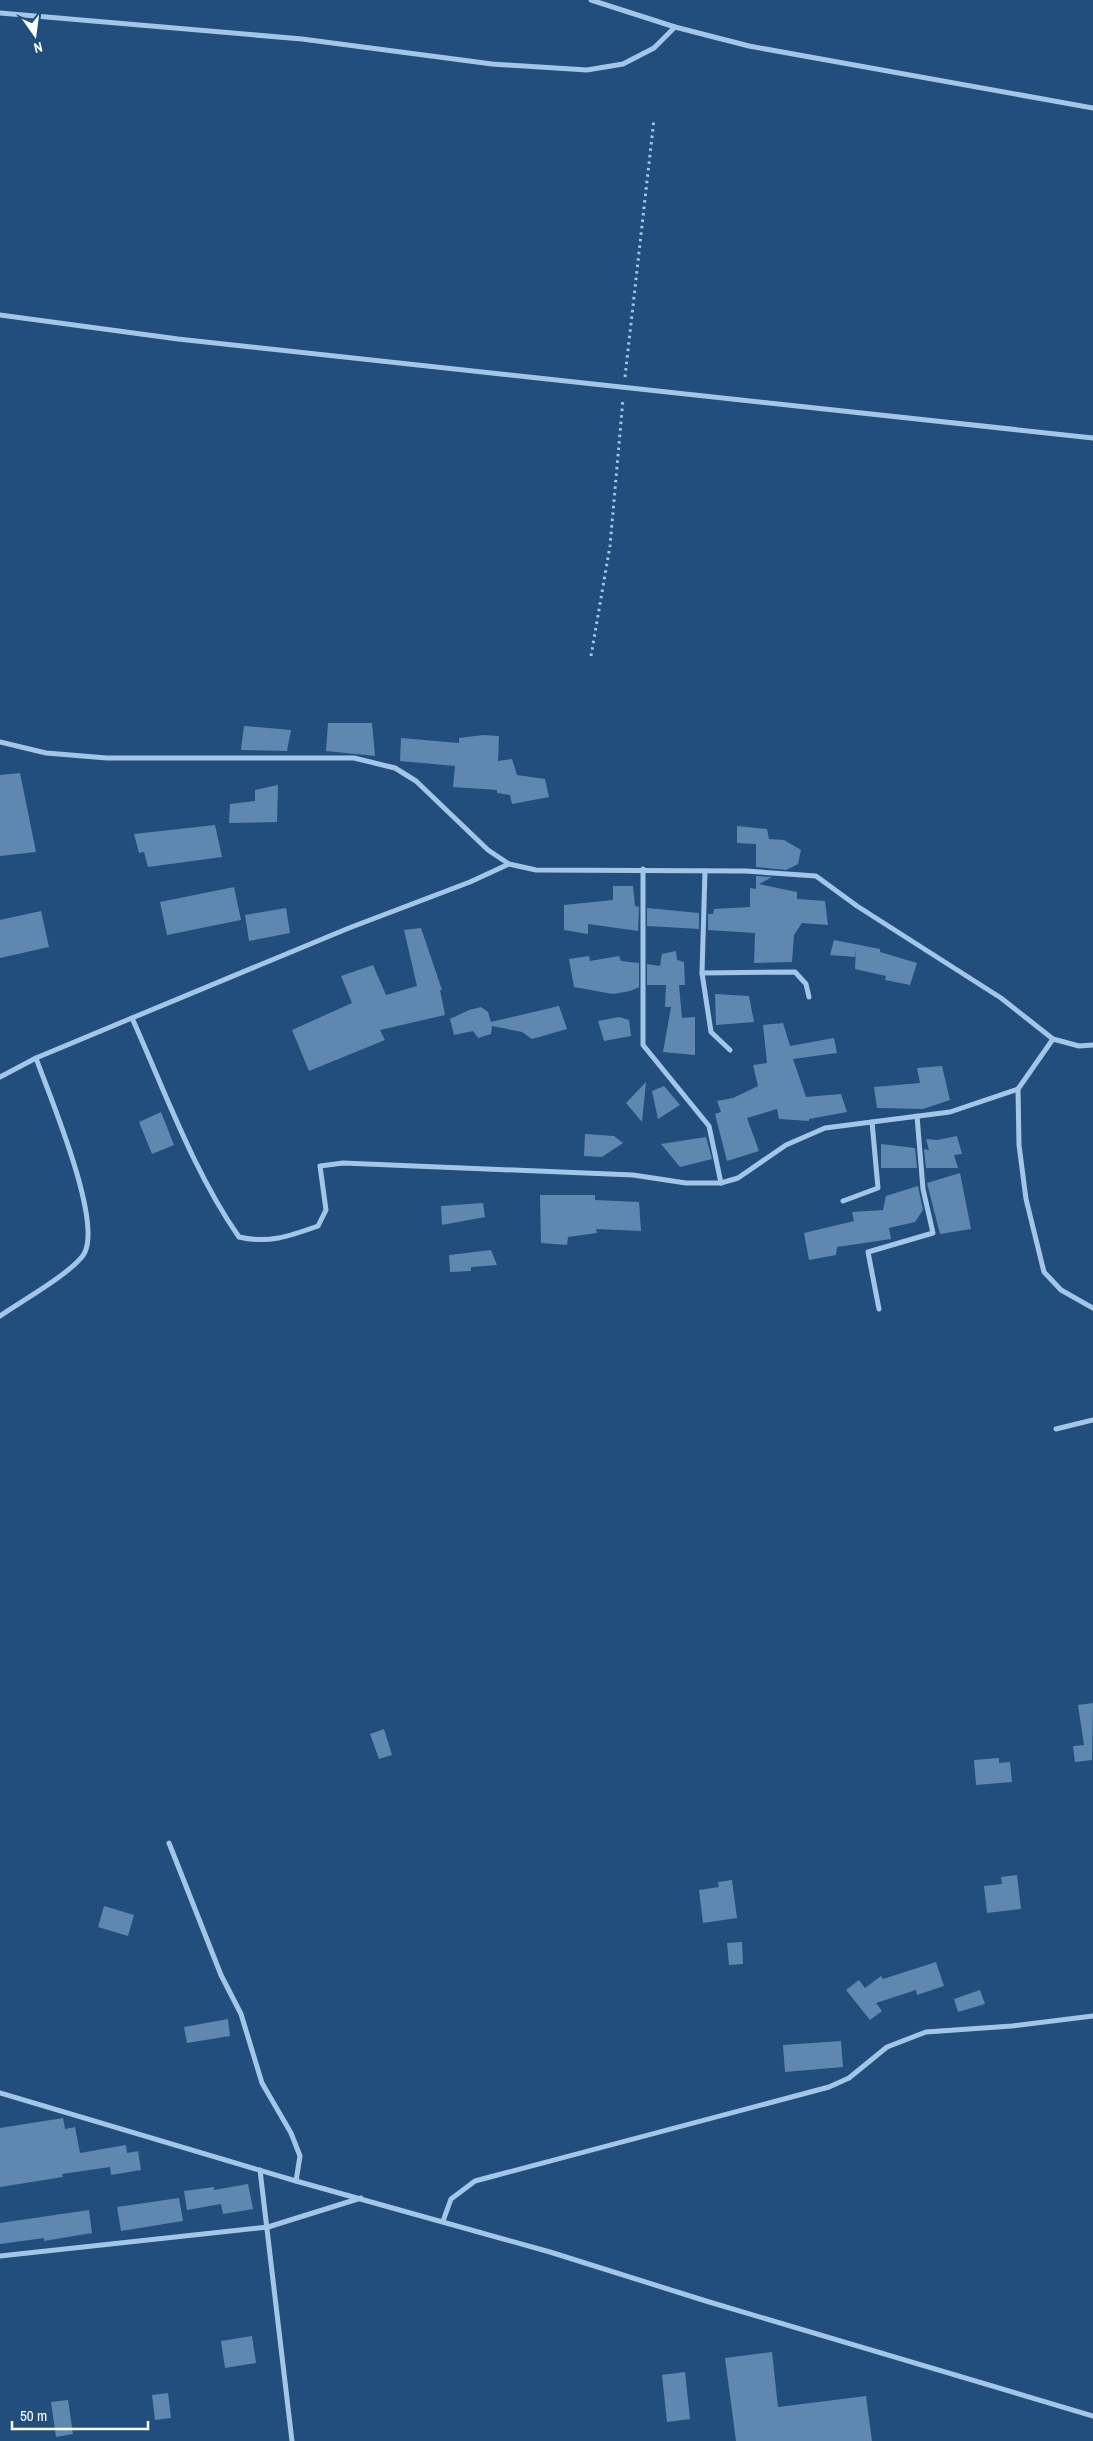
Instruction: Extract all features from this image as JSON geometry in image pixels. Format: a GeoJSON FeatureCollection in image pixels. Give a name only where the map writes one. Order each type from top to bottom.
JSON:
{"type":"FeatureCollection","features":[{"type":"Feature","properties":{"kind":"street"},"geometry":{"type":"LineString","coordinates":[[591,0],[643,15],[675,28],[759,48],[1093,108]]}},
{"type":"Feature","properties":{"kind":"street"},"geometry":{"type":"LineString","coordinates":[[0,13],[302,40],[492,64],[587,70],[623,64],[654,48],[675,28]]}},
{"type":"Feature","properties":{"kind":"street"},"geometry":{"type":"LineString","coordinates":[[0,315],[178,339],[1093,438]]}},
{"type":"Feature","properties":{"kind":"street"},"geometry":{"type":"LineString","coordinates":[[0,742],[46,753],[107,758],[354,758],[395,768],[416,781],[488,850],[509,864],[536,870],[643,869],[746,871],[816,876],[857,906],[1001,998],[1053,1039],[1079,1046],[1093,1045]]}},
{"type":"Feature","properties":{"kind":"street"},"geometry":{"type":"LineString","coordinates":[[0,1078],[36,1058],[348,928],[470,882],[509,864]]}},
{"type":"Feature","properties":{"kind":"street"},"geometry":{"type":"LineString","coordinates":[[643,869],[643,1045],[710,1126],[721,1182]]}},
{"type":"Feature","properties":{"kind":"street"},"geometry":{"type":"LineString","coordinates":[[705,871],[702,973],[711,1032],[730,1050]]}},
{"type":"Feature","properties":{"kind":"street"},"geometry":{"type":"LineString","coordinates":[[702,973],[795,972],[806,984],[809,997]]}},
{"type":"Feature","properties":{"kind":"street"},"geometry":{"type":"LineString","coordinates":[[132,1018],[200,1169],[240,1237],[258,1242],[294,1234],[318,1226],[326,1210],[320,1166],[343,1164],[633,1175],[686,1183],[721,1182],[738,1178],[786,1145],[824,1128],[950,1112],[1018,1089]]}},
{"type":"Feature","properties":{"kind":"street"},"geometry":{"type":"LineString","coordinates":[[1053,1039],[1018,1089],[1019,1145],[1026,1199],[1044,1272],[1061,1290],[1093,1308]]}},
{"type":"Feature","properties":{"kind":"street"},"geometry":{"type":"LineString","coordinates":[[0,1316],[73,1266],[85,1252],[88,1222],[80,1180],[36,1058]]}},
{"type":"Feature","properties":{"kind":"street"},"geometry":{"type":"LineString","coordinates":[[878,1309],[868,1252],[933,1233],[923,1189],[917,1116]]}},
{"type":"Feature","properties":{"kind":"street"},"geometry":{"type":"LineString","coordinates":[[843,1201],[878,1188],[872,1122]]}},
{"type":"Feature","properties":{"kind":"street"},"geometry":{"type":"LineString","coordinates":[[1056,1429],[1093,1420]]}},
{"type":"Feature","properties":{"kind":"street"},"geometry":{"type":"LineString","coordinates":[[169,1843],[221,1975],[241,2014],[262,2083],[291,2133],[300,2156],[296,2181]]}},
{"type":"Feature","properties":{"kind":"street"},"geometry":{"type":"LineString","coordinates":[[443,2221],[451,2199],[475,2182],[829,2087],[849,2078],[887,2047],[926,2032],[1012,2026],[1093,2016]]}},
{"type":"Feature","properties":{"kind":"street"},"geometry":{"type":"LineString","coordinates":[[0,2093],[296,2181],[443,2221],[1093,2416]]}},
{"type":"Feature","properties":{"kind":"street"},"geometry":{"type":"LineString","coordinates":[[260,2170],[292,2441]]}},
{"type":"Feature","properties":{"kind":"street"},"geometry":{"type":"LineString","coordinates":[[0,2256],[268,2227],[362,2198]]}},
{"type":"Feature","properties":{"kind":"path"},"geometry":{"type":"LineString","coordinates":[[591,656],[610,546],[624,387],[654,119]]}},
{"type":"Feature","properties":{"kind":"building"},"geometry":{"type":"Polygon","coordinates":[[[328,723],[372,723],[375,756],[326,751],[328,723]]]}},
{"type":"Feature","properties":{"kind":"building"},"geometry":{"type":"Polygon","coordinates":[[[244,726],[291,730],[287,751],[241,750],[244,726]]]}},
{"type":"Feature","properties":{"kind":"building"},"geometry":{"type":"Polygon","coordinates":[[[483,735],[499,736],[498,761],[512,759],[517,775],[545,779],[549,797],[512,804],[510,795],[497,793],[497,790],[453,787],[455,766],[400,761],[401,738],[459,743],[459,738],[483,735]]]}},
{"type":"Feature","properties":{"kind":"building"},"geometry":{"type":"Polygon","coordinates":[[[20,773],[36,852],[0,856],[0,775],[20,773]]]}},
{"type":"Feature","properties":{"kind":"building"},"geometry":{"type":"Polygon","coordinates":[[[278,785],[277,822],[229,823],[230,804],[255,801],[255,790],[278,785]]]}},
{"type":"Feature","properties":{"kind":"building"},"geometry":{"type":"Polygon","coordinates":[[[215,825],[222,857],[148,867],[144,852],[139,853],[134,834],[215,825]]]}},
{"type":"Feature","properties":{"kind":"building"},"geometry":{"type":"Polygon","coordinates":[[[737,826],[767,829],[769,839],[784,840],[801,850],[798,864],[786,870],[756,867],[756,844],[737,843],[737,826]]]}},
{"type":"Feature","properties":{"kind":"building"},"geometry":{"type":"Polygon","coordinates":[[[756,876],[772,877],[759,884],[797,892],[797,899],[825,901],[828,925],[802,923],[794,935],[792,962],[754,963],[755,933],[708,930],[708,914],[713,914],[714,909],[750,907],[750,888],[756,889],[756,876]]]}},
{"type":"Feature","properties":{"kind":"building"},"geometry":{"type":"Polygon","coordinates":[[[613,886],[633,886],[635,906],[639,907],[638,931],[588,924],[588,934],[564,930],[564,905],[613,900],[613,886]]]}},
{"type":"Feature","properties":{"kind":"building"},"geometry":{"type":"Polygon","coordinates":[[[234,887],[241,920],[167,935],[160,902],[234,887]]]}},
{"type":"Feature","properties":{"kind":"building"},"geometry":{"type":"Polygon","coordinates":[[[286,908],[290,933],[249,941],[245,915],[286,908]]]}},
{"type":"Feature","properties":{"kind":"building"},"geometry":{"type":"Polygon","coordinates":[[[647,908],[699,913],[699,929],[647,926],[647,908]]]}},
{"type":"Feature","properties":{"kind":"building"},"geometry":{"type":"Polygon","coordinates":[[[41,911],[49,947],[0,958],[0,920],[41,911]]]}},
{"type":"Feature","properties":{"kind":"building"},"geometry":{"type":"Polygon","coordinates":[[[421,928],[442,990],[440,990],[445,1015],[380,1030],[385,1040],[309,1071],[292,1030],[352,1003],[341,976],[373,965],[386,995],[417,986],[404,930],[421,928]]]}},
{"type":"Feature","properties":{"kind":"building"},"geometry":{"type":"Polygon","coordinates":[[[834,940],[880,949],[880,952],[917,963],[910,985],[885,980],[886,976],[855,969],[856,948],[855,957],[830,955],[834,940]]]}},
{"type":"Feature","properties":{"kind":"building"},"geometry":{"type":"Polygon","coordinates":[[[676,951],[677,960],[684,962],[685,985],[679,985],[682,1018],[695,1017],[695,1055],[663,1052],[671,1007],[665,1007],[666,985],[647,985],[647,964],[660,966],[662,954],[676,951]]]}},
{"type":"Feature","properties":{"kind":"building"},"geometry":{"type":"Polygon","coordinates":[[[589,956],[590,961],[619,956],[621,961],[639,963],[639,987],[630,991],[613,994],[574,987],[569,959],[589,956]]]}},
{"type":"Feature","properties":{"kind":"building"},"geometry":{"type":"Polygon","coordinates":[[[715,994],[749,996],[754,1022],[716,1025],[715,994]]]}},
{"type":"Feature","properties":{"kind":"building"},"geometry":{"type":"Polygon","coordinates":[[[559,1006],[567,1029],[532,1039],[522,1032],[492,1026],[491,1034],[478,1038],[473,1031],[454,1035],[450,1019],[469,1010],[481,1007],[488,1012],[491,1022],[559,1006]]]}},
{"type":"Feature","properties":{"kind":"building"},"geometry":{"type":"Polygon","coordinates":[[[619,1017],[629,1020],[631,1036],[604,1041],[598,1021],[619,1017]]]}},
{"type":"Feature","properties":{"kind":"building"},"geometry":{"type":"Polygon","coordinates":[[[783,1023],[790,1046],[834,1038],[837,1053],[793,1059],[806,1097],[841,1094],[847,1112],[809,1119],[809,1121],[779,1119],[777,1109],[747,1118],[759,1151],[727,1161],[715,1114],[721,1112],[717,1101],[733,1098],[758,1086],[753,1065],[767,1063],[763,1025],[783,1023]]]}},
{"type":"Feature","properties":{"kind":"building"},"geometry":{"type":"Polygon","coordinates":[[[942,1066],[950,1100],[923,1109],[877,1108],[874,1087],[920,1083],[917,1068],[942,1066]]]}},
{"type":"Feature","properties":{"kind":"building"},"geometry":{"type":"Polygon","coordinates":[[[646,1082],[642,1122],[626,1103],[646,1082]]]}},
{"type":"Feature","properties":{"kind":"building"},"geometry":{"type":"Polygon","coordinates":[[[664,1086],[680,1105],[658,1119],[652,1091],[664,1086]]]}},
{"type":"Feature","properties":{"kind":"building"},"geometry":{"type":"Polygon","coordinates":[[[161,1112],[174,1145],[152,1154],[139,1122],[161,1112]]]}},
{"type":"Feature","properties":{"kind":"building"},"geometry":{"type":"Polygon","coordinates":[[[585,1134],[614,1136],[623,1143],[602,1157],[584,1156],[585,1134]]]}},
{"type":"Feature","properties":{"kind":"building"},"geometry":{"type":"Polygon","coordinates":[[[957,1136],[962,1154],[954,1155],[958,1168],[926,1168],[924,1149],[929,1150],[926,1139],[937,1140],[957,1136]]]}},
{"type":"Feature","properties":{"kind":"building"},"geometry":{"type":"Polygon","coordinates":[[[706,1137],[712,1159],[680,1167],[661,1144],[706,1137]]]}},
{"type":"Feature","properties":{"kind":"building"},"geometry":{"type":"Polygon","coordinates":[[[881,1144],[915,1148],[917,1168],[881,1168],[881,1144]]]}},
{"type":"Feature","properties":{"kind":"building"},"geometry":{"type":"Polygon","coordinates":[[[960,1173],[971,1229],[940,1234],[927,1183],[960,1173]]]}},
{"type":"Feature","properties":{"kind":"building"},"geometry":{"type":"Polygon","coordinates":[[[918,1186],[923,1210],[915,1222],[889,1228],[891,1239],[837,1247],[836,1255],[809,1260],[804,1233],[854,1221],[852,1212],[883,1210],[886,1196],[918,1186]]]}},
{"type":"Feature","properties":{"kind":"building"},"geometry":{"type":"Polygon","coordinates":[[[540,1195],[595,1195],[595,1200],[639,1202],[641,1231],[596,1229],[597,1233],[568,1237],[567,1245],[541,1243],[540,1195]]]}},
{"type":"Feature","properties":{"kind":"building"},"geometry":{"type":"Polygon","coordinates":[[[483,1203],[485,1217],[442,1225],[441,1206],[483,1203]]]}},
{"type":"Feature","properties":{"kind":"building"},"geometry":{"type":"Polygon","coordinates":[[[491,1250],[497,1265],[471,1267],[471,1271],[450,1272],[449,1255],[491,1250]]]}},
{"type":"Feature","properties":{"kind":"building"},"geometry":{"type":"Polygon","coordinates":[[[1093,1703],[1092,1760],[1075,1762],[1073,1746],[1084,1745],[1078,1705],[1093,1703]]]}},
{"type":"Feature","properties":{"kind":"building"},"geometry":{"type":"Polygon","coordinates":[[[384,1729],[392,1755],[379,1759],[370,1734],[384,1729]]]}},
{"type":"Feature","properties":{"kind":"building"},"geometry":{"type":"Polygon","coordinates":[[[999,1758],[999,1763],[1010,1762],[1012,1782],[976,1785],[974,1760],[999,1758]]]}},
{"type":"Feature","properties":{"kind":"building"},"geometry":{"type":"Polygon","coordinates":[[[1017,1875],[1021,1909],[987,1913],[984,1886],[1002,1884],[1001,1877],[1017,1875]]]}},
{"type":"Feature","properties":{"kind":"building"},"geometry":{"type":"Polygon","coordinates":[[[732,1880],[737,1918],[703,1923],[699,1890],[719,1887],[718,1882],[732,1880]]]}},
{"type":"Feature","properties":{"kind":"building"},"geometry":{"type":"Polygon","coordinates":[[[104,1906],[134,1915],[128,1936],[98,1927],[104,1906]]]}},
{"type":"Feature","properties":{"kind":"building"},"geometry":{"type":"Polygon","coordinates":[[[742,1942],[743,1964],[729,1965],[727,1943],[742,1942]]]}},
{"type":"Feature","properties":{"kind":"building"},"geometry":{"type":"Polygon","coordinates":[[[936,1962],[944,1986],[917,1995],[916,1990],[876,2003],[882,2011],[870,2020],[846,1990],[859,1980],[865,1988],[881,1976],[883,1979],[936,1962]]]}},
{"type":"Feature","properties":{"kind":"building"},"geometry":{"type":"Polygon","coordinates":[[[980,1990],[985,2004],[958,2012],[954,1999],[980,1990]]]}},
{"type":"Feature","properties":{"kind":"building"},"geometry":{"type":"Polygon","coordinates":[[[228,2019],[230,2036],[187,2043],[184,2027],[228,2019]]]}},
{"type":"Feature","properties":{"kind":"building"},"geometry":{"type":"Polygon","coordinates":[[[841,2041],[843,2067],[785,2072],[783,2045],[841,2041]]]}},
{"type":"Feature","properties":{"kind":"building"},"geometry":{"type":"Polygon","coordinates":[[[63,2118],[65,2129],[75,2127],[80,2153],[126,2145],[127,2153],[138,2151],[141,2170],[111,2175],[110,2167],[62,2174],[63,2177],[0,2187],[0,2128],[63,2118]]]}},
{"type":"Feature","properties":{"kind":"building"},"geometry":{"type":"Polygon","coordinates":[[[248,2184],[253,2209],[223,2214],[221,2204],[187,2210],[184,2191],[214,2187],[214,2190],[248,2184]]]}},
{"type":"Feature","properties":{"kind":"building"},"geometry":{"type":"Polygon","coordinates":[[[179,2198],[183,2221],[121,2231],[117,2207],[179,2198]]]}},
{"type":"Feature","properties":{"kind":"building"},"geometry":{"type":"Polygon","coordinates":[[[89,2210],[92,2233],[44,2241],[44,2238],[0,2244],[0,2223],[89,2210]]]}},
{"type":"Feature","properties":{"kind":"building"},"geometry":{"type":"Polygon","coordinates":[[[252,2336],[256,2363],[225,2368],[221,2341],[252,2336]]]}},
{"type":"Feature","properties":{"kind":"building"},"geometry":{"type":"Polygon","coordinates":[[[772,2352],[778,2407],[866,2396],[872,2441],[736,2441],[725,2358],[772,2352]]]}},
{"type":"Feature","properties":{"kind":"building"},"geometry":{"type":"Polygon","coordinates":[[[685,2372],[690,2419],[667,2422],[662,2375],[685,2372]]]}},
{"type":"Feature","properties":{"kind":"building"},"geometry":{"type":"Polygon","coordinates":[[[168,2393],[171,2418],[155,2420],[152,2395],[168,2393]]]}},
{"type":"Feature","properties":{"kind":"building"},"geometry":{"type":"Polygon","coordinates":[[[68,2400],[73,2434],[56,2437],[51,2402],[68,2400]]]}}]}
